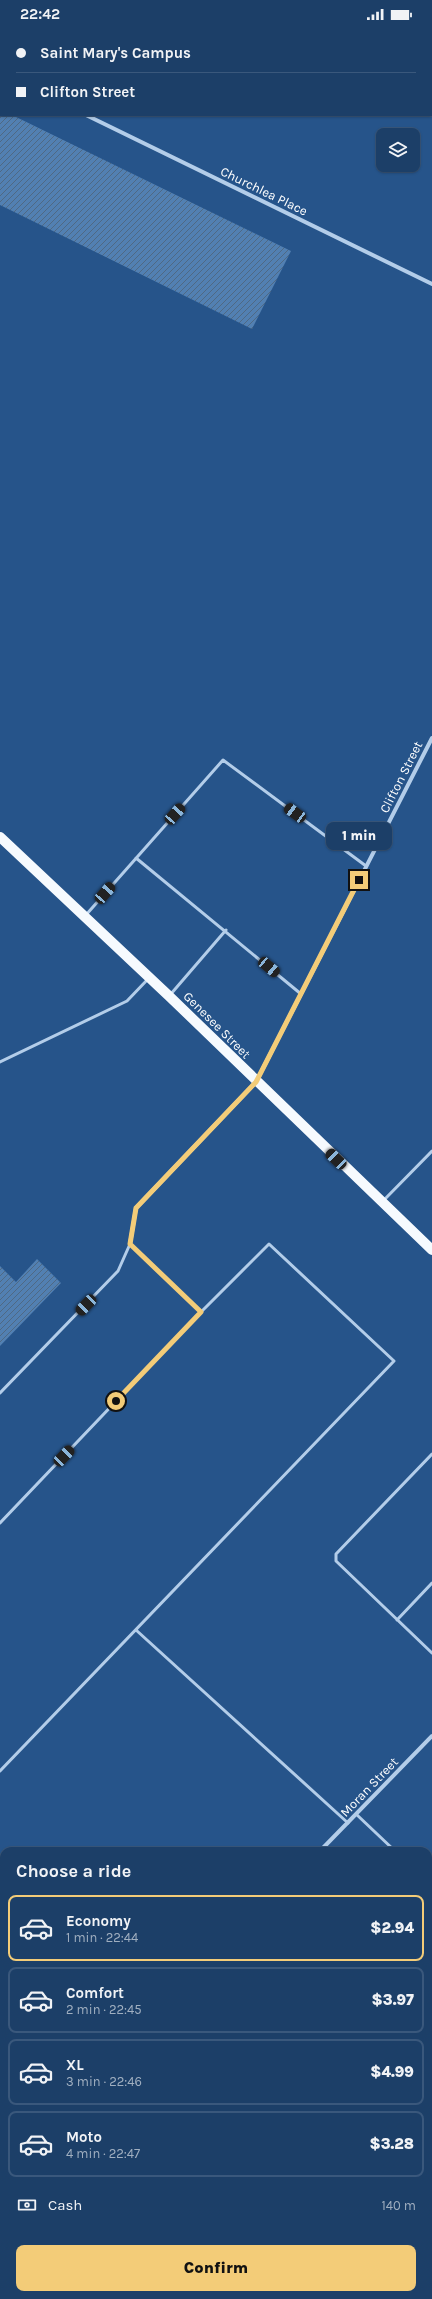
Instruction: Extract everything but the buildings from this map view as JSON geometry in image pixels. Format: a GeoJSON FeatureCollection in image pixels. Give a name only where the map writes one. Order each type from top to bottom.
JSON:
{"type":"FeatureCollection","features":[{"type":"Feature","properties":{"kind":"main road","name":"Genesee Street"},"geometry":{"type":"LineString","coordinates":[[0,837],[148,979],[169,996],[256,1082],[432,1250]]}},
{"type":"Feature","properties":{"kind":"street","name":"Churchlea Place"},"geometry":{"type":"LineString","coordinates":[[88,116],[432,284]]}},
{"type":"Feature","properties":{"kind":"street","name":"Clifton Street"},"geometry":{"type":"LineString","coordinates":[[130,1244],[136,1208],[256,1082],[432,738]]}},
{"type":"Feature","properties":{"kind":"street","name":"Moran Street"},"geometry":{"type":"LineString","coordinates":[[324,1847],[432,1736]]}},
{"type":"Feature","properties":{"kind":"lane"},"geometry":{"type":"LineString","coordinates":[[84,917],[223,760],[366,866]]}},
{"type":"Feature","properties":{"kind":"lane"},"geometry":{"type":"LineString","coordinates":[[136,858],[226,930],[301,994]]}},
{"type":"Feature","properties":{"kind":"lane"},"geometry":{"type":"LineString","coordinates":[[169,996],[226,930]]}},
{"type":"Feature","properties":{"kind":"lane"},"geometry":{"type":"LineString","coordinates":[[0,1062],[127,1001],[148,979]]}},
{"type":"Feature","properties":{"kind":"lane"},"geometry":{"type":"LineString","coordinates":[[382,1202],[432,1151]]}},
{"type":"Feature","properties":{"kind":"lane"},"geometry":{"type":"LineString","coordinates":[[0,1393],[118,1272],[130,1244],[201,1312]]}},
{"type":"Feature","properties":{"kind":"lane"},"geometry":{"type":"LineString","coordinates":[[0,1523],[201,1312],[269,1244],[394,1361],[0,1771]]}},
{"type":"Feature","properties":{"kind":"lane"},"geometry":{"type":"LineString","coordinates":[[432,1454],[336,1554],[336,1561],[432,1653]]}},
{"type":"Feature","properties":{"kind":"lane"},"geometry":{"type":"LineString","coordinates":[[397,1620],[432,1583]]}},
{"type":"Feature","properties":{"kind":"lane"},"geometry":{"type":"LineString","coordinates":[[136,1630],[348,1823]]}},
{"type":"Feature","properties":{"kind":"lane"},"geometry":{"type":"LineString","coordinates":[[356,1814],[391,1847]]}},
{"type":"Feature","properties":{"kind":"route"},"geometry":{"type":"LineString","coordinates":[[116,1401],[201,1312],[130,1244],[136,1208],[256,1082],[359,880]]}}]}
